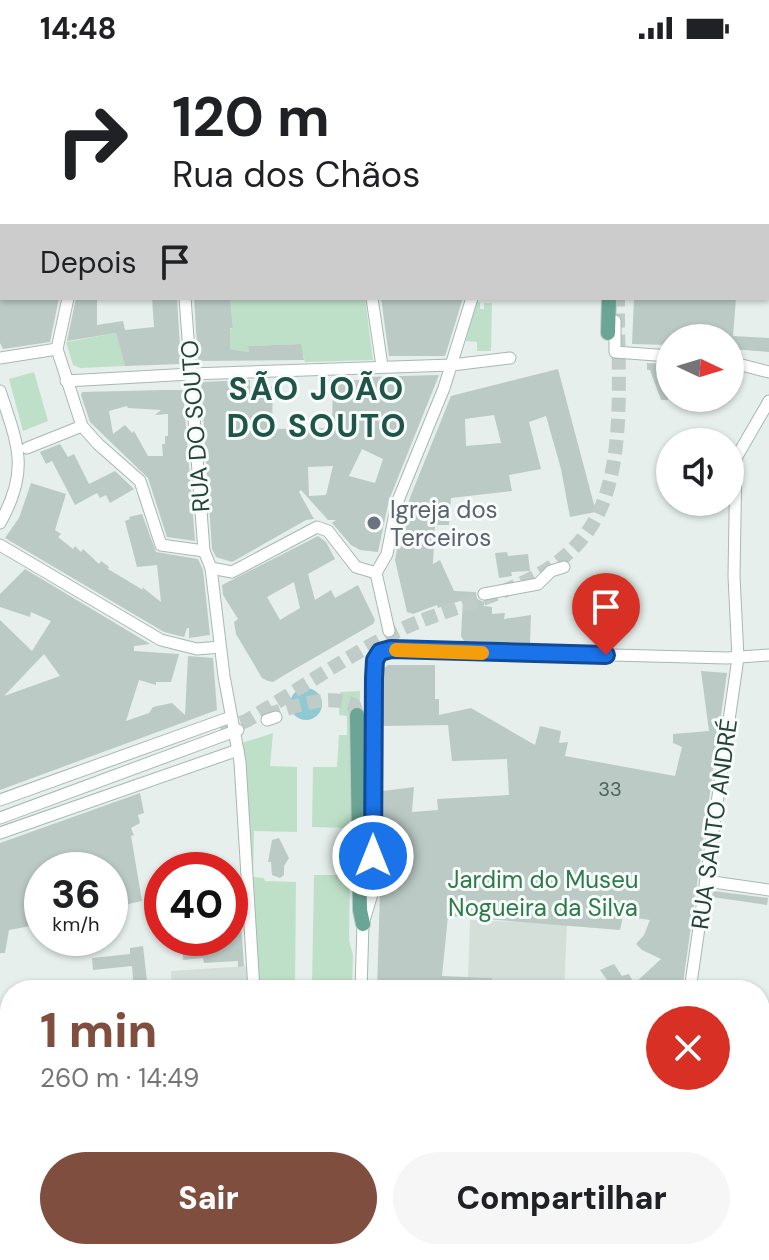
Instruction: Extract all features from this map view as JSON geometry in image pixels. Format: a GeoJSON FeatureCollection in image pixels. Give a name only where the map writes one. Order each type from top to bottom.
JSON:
{"type":"FeatureCollection","features":[{"type":"Feature","properties":{"kind":"main road"},"geometry":{"type":"LineString","coordinates":[[608,333],[609,300]]}},
{"type":"Feature","properties":{"kind":"main road"},"geometry":{"type":"LineString","coordinates":[[357,715],[360,910],[363,924]]}},
{"type":"Feature","properties":{"kind":"street"},"geometry":{"type":"LineString","coordinates":[[68,300],[57,352],[81,423],[98,444],[140,481],[161,545],[204,553],[211,568],[220,647],[238,750],[253,980]]}},
{"type":"Feature","properties":{"kind":"street","name":"RUA DO SOUTO"},"geometry":{"type":"LineString","coordinates":[[185,300],[204,553]]}},
{"type":"Feature","properties":{"kind":"street"},"geometry":{"type":"LineString","coordinates":[[372,300],[382,366]]}},
{"type":"Feature","properties":{"kind":"street"},"geometry":{"type":"LineString","coordinates":[[389,631],[376,573],[387,554],[397,503],[444,388],[447,365],[471,300]]}},
{"type":"Feature","properties":{"kind":"street"},"geometry":{"type":"LineString","coordinates":[[616,300],[615,352],[656,355]]}},
{"type":"Feature","properties":{"kind":"street"},"geometry":{"type":"LineString","coordinates":[[0,358],[57,352]]}},
{"type":"Feature","properties":{"kind":"street"},"geometry":{"type":"LineString","coordinates":[[66,381],[447,365],[510,358]]}},
{"type":"Feature","properties":{"kind":"street"},"geometry":{"type":"LineString","coordinates":[[744,366],[769,372]]}},
{"type":"Feature","properties":{"kind":"street"},"geometry":{"type":"LineString","coordinates":[[0,391],[16,439],[19,471],[11,501],[0,523]]}},
{"type":"Feature","properties":{"kind":"street","name":"RUA SANTO ANDRÉ"},"geometry":{"type":"LineString","coordinates":[[691,980],[738,658],[734,576],[736,458],[769,401]]}},
{"type":"Feature","properties":{"kind":"street"},"geometry":{"type":"LineString","coordinates":[[27,448],[81,423]]}},
{"type":"Feature","properties":{"kind":"street"},"geometry":{"type":"LineString","coordinates":[[211,568],[232,572],[318,523],[356,567],[376,573]]}},
{"type":"Feature","properties":{"kind":"street"},"geometry":{"type":"LineString","coordinates":[[0,545],[161,640],[197,649],[220,647]]}},
{"type":"Feature","properties":{"kind":"street"},"geometry":{"type":"LineString","coordinates":[[484,594],[538,584],[551,571],[564,567]]}},
{"type":"Feature","properties":{"kind":"street"},"geometry":{"type":"LineString","coordinates":[[361,980],[363,924],[372,894],[375,660],[380,652],[391,649],[738,658],[769,655]]}},
{"type":"Feature","properties":{"kind":"street"},"geometry":{"type":"LineString","coordinates":[[16,827],[5,816],[3,799],[231,717]]}},
{"type":"Feature","properties":{"kind":"street"},"geometry":{"type":"LineString","coordinates":[[5,816],[236,731]]}},
{"type":"Feature","properties":{"kind":"street"},"geometry":{"type":"LineString","coordinates":[[183,734],[192,764]]}},
{"type":"Feature","properties":{"kind":"street"},"geometry":{"type":"LineString","coordinates":[[149,746],[158,776]]}},
{"type":"Feature","properties":{"kind":"street"},"geometry":{"type":"LineString","coordinates":[[0,833],[238,750]]}},
{"type":"Feature","properties":{"kind":"street"},"geometry":{"type":"LineString","coordinates":[[112,759],[124,789]]}},
{"type":"Feature","properties":{"kind":"street"},"geometry":{"type":"LineString","coordinates":[[77,772],[88,801]]}},
{"type":"Feature","properties":{"kind":"street"},"geometry":{"type":"LineString","coordinates":[[41,785],[52,814]]}},
{"type":"Feature","properties":{"kind":"street"},"geometry":{"type":"LineString","coordinates":[[706,881],[769,890]]}},
{"type":"Feature","properties":{"kind":"shaded area"},"geometry":{"type":"Polygon","coordinates":[[[470,920],[567,924],[564,980],[468,977],[470,920]]]}},
{"type":"Feature","properties":{"kind":"shaded area"},"geometry":{"type":"Polygon","coordinates":[[[247,966],[248,980],[171,980],[171,971],[247,966]]]}},
{"type":"Feature","properties":{"kind":"green space"},"geometry":{"type":"Polygon","coordinates":[[[230,300],[365,300],[373,360],[305,362],[300,344],[248,346],[249,352],[230,349],[229,329],[233,328],[230,300]]]}},
{"type":"Feature","properties":{"kind":"green space"},"geometry":{"type":"Polygon","coordinates":[[[474,302],[480,302],[480,309],[484,309],[484,303],[492,303],[491,351],[477,351],[477,342],[466,341],[474,302]]]}},
{"type":"Feature","properties":{"kind":"green space"},"geometry":{"type":"Polygon","coordinates":[[[116,333],[125,366],[80,368],[73,365],[66,342],[116,333]]]}},
{"type":"Feature","properties":{"kind":"green space"},"geometry":{"type":"Polygon","coordinates":[[[34,372],[48,421],[23,431],[9,379],[34,372]]]}},
{"type":"Feature","properties":{"kind":"green space"},"geometry":{"type":"Polygon","coordinates":[[[360,691],[356,877],[350,878],[352,980],[312,980],[314,875],[345,875],[346,860],[354,860],[354,853],[346,844],[346,828],[312,827],[313,767],[337,767],[339,735],[347,735],[347,716],[339,715],[340,692],[360,691]]]}},
{"type":"Feature","properties":{"kind":"green space"},"geometry":{"type":"Polygon","coordinates":[[[273,733],[270,766],[297,767],[297,832],[254,831],[253,877],[264,878],[265,881],[296,882],[295,980],[257,980],[242,743],[273,733]]]}},
{"type":"Feature","properties":{"kind":"water"},"geometry":{"type":"Polygon","coordinates":[[[306,688],[317,693],[322,704],[317,715],[306,720],[295,715],[290,704],[295,693],[306,688]]]}},
{"type":"Feature","properties":{"kind":"building"},"geometry":{"type":"Polygon","coordinates":[[[0,300],[59,300],[50,342],[3,349],[0,343],[0,300]]]}},
{"type":"Feature","properties":{"kind":"building"},"geometry":{"type":"Polygon","coordinates":[[[76,300],[97,300],[97,325],[123,321],[125,330],[154,327],[152,300],[177,300],[181,364],[125,366],[116,333],[67,341],[76,300]]]}},
{"type":"Feature","properties":{"kind":"building"},"geometry":{"type":"Polygon","coordinates":[[[194,300],[230,300],[233,328],[230,328],[230,349],[249,352],[248,346],[301,344],[304,360],[198,361],[194,300]]]}},
{"type":"Feature","properties":{"kind":"building"},"geometry":{"type":"Polygon","coordinates":[[[381,300],[462,300],[445,356],[389,356],[381,300]]]}},
{"type":"Feature","properties":{"kind":"building"},"geometry":{"type":"Polygon","coordinates":[[[634,300],[736,300],[734,324],[656,324],[656,345],[632,344],[634,300]]]}},
{"type":"Feature","properties":{"kind":"building"},"geometry":{"type":"Polygon","coordinates":[[[744,337],[769,338],[769,352],[744,350],[744,337]]]}},
{"type":"Feature","properties":{"kind":"building"},"geometry":{"type":"Polygon","coordinates":[[[647,363],[656,363],[656,386],[650,370],[647,370],[647,363]]]}},
{"type":"Feature","properties":{"kind":"building"},"geometry":{"type":"Polygon","coordinates":[[[558,369],[596,512],[570,517],[546,416],[529,422],[541,469],[509,475],[512,491],[451,498],[449,525],[435,525],[433,564],[440,560],[454,591],[476,592],[477,599],[484,602],[484,606],[492,607],[492,614],[505,613],[504,619],[531,615],[530,643],[464,641],[461,636],[463,600],[413,614],[407,612],[395,560],[402,522],[451,396],[558,369]],[[494,415],[465,419],[466,446],[501,443],[494,415]]]}},
{"type":"Feature","properties":{"kind":"building"},"geometry":{"type":"Polygon","coordinates":[[[439,375],[389,500],[378,552],[360,550],[351,545],[332,523],[336,520],[328,520],[301,490],[299,492],[314,519],[306,520],[232,562],[216,557],[212,549],[201,382],[250,380],[250,395],[265,394],[273,385],[272,429],[332,428],[333,384],[348,384],[348,380],[364,380],[365,377],[439,375]],[[362,449],[349,476],[375,483],[383,459],[362,449]],[[333,466],[308,467],[309,496],[326,495],[333,466]]]}},
{"type":"Feature","properties":{"kind":"building"},"geometry":{"type":"Polygon","coordinates":[[[183,390],[195,541],[167,537],[148,478],[90,422],[82,392],[183,390]],[[128,408],[109,411],[113,434],[125,425],[132,433],[134,431],[148,456],[163,456],[162,444],[168,436],[168,414],[155,415],[161,410],[128,408]]]}},
{"type":"Feature","properties":{"kind":"building"},"geometry":{"type":"Polygon","coordinates":[[[60,444],[68,457],[74,454],[89,484],[115,471],[134,489],[110,503],[106,495],[100,498],[97,493],[75,505],[52,461],[46,464],[40,452],[60,444]]]}},
{"type":"Feature","properties":{"kind":"building"},"geometry":{"type":"Polygon","coordinates":[[[31,483],[66,494],[55,530],[61,534],[58,537],[73,549],[75,546],[81,552],[83,549],[99,564],[101,561],[108,569],[143,590],[142,587],[161,602],[157,565],[137,567],[125,521],[142,514],[156,552],[198,559],[203,570],[210,635],[189,638],[189,628],[184,637],[164,632],[5,538],[19,518],[31,483]]]}},
{"type":"Feature","properties":{"kind":"building"},"geometry":{"type":"Polygon","coordinates":[[[318,536],[326,542],[335,559],[308,574],[315,600],[331,590],[335,598],[358,585],[375,620],[273,682],[268,681],[262,678],[236,634],[234,622],[238,619],[223,595],[222,585],[318,536]],[[294,582],[267,597],[280,620],[300,608],[294,582]]]}},
{"type":"Feature","properties":{"kind":"building"},"geometry":{"type":"Polygon","coordinates":[[[507,552],[508,556],[528,554],[530,571],[511,572],[512,576],[499,578],[495,553],[507,552]]]}},
{"type":"Feature","properties":{"kind":"building"},"geometry":{"type":"Polygon","coordinates":[[[25,569],[150,644],[134,646],[134,651],[179,654],[171,682],[156,682],[156,685],[139,680],[126,721],[149,713],[153,707],[172,703],[185,715],[188,656],[213,658],[217,710],[0,790],[0,620],[32,651],[51,621],[31,612],[30,617],[0,607],[0,594],[25,569]],[[44,654],[4,696],[60,676],[44,654]]]}},
{"type":"Feature","properties":{"kind":"building"},"geometry":{"type":"Polygon","coordinates":[[[388,665],[435,665],[435,699],[439,699],[439,715],[471,708],[535,745],[540,726],[561,731],[559,743],[568,742],[565,756],[675,776],[682,747],[673,743],[673,734],[709,731],[701,671],[727,673],[683,980],[638,980],[661,959],[636,944],[650,920],[623,916],[620,930],[448,916],[442,976],[492,980],[377,980],[383,791],[414,787],[412,812],[438,810],[437,799],[509,795],[507,759],[452,761],[448,725],[383,726],[383,669],[388,665]]]}},
{"type":"Feature","properties":{"kind":"building"},"geometry":{"type":"Polygon","coordinates":[[[140,793],[144,813],[138,815],[140,823],[131,828],[134,835],[131,836],[142,901],[128,904],[128,852],[24,852],[24,927],[9,930],[5,953],[0,953],[0,843],[140,793]]]}},
{"type":"Feature","properties":{"kind":"building"},"geometry":{"type":"Polygon","coordinates":[[[279,838],[289,858],[284,866],[284,875],[280,878],[272,875],[271,862],[268,862],[272,840],[279,838]]]}},
{"type":"Feature","properties":{"kind":"building"},"geometry":{"type":"Polygon","coordinates":[[[713,891],[768,898],[767,905],[712,897],[713,891]]]}},
{"type":"Feature","properties":{"kind":"building"},"geometry":{"type":"Polygon","coordinates":[[[143,946],[147,980],[133,980],[132,966],[93,970],[92,958],[130,954],[130,948],[143,946]]]}},
{"type":"Feature","properties":{"kind":"building"},"geometry":{"type":"Polygon","coordinates":[[[183,956],[243,956],[244,966],[238,967],[238,961],[204,963],[203,958],[183,960],[183,956]]]}},
{"type":"Feature","properties":{"kind":"building"},"geometry":{"type":"Polygon","coordinates":[[[614,964],[622,976],[629,974],[632,980],[607,980],[600,970],[614,964]]]}},
{"type":"Feature","properties":{"kind":"tunnel"},"geometry":{"type":"LineString","coordinates":[[221,730],[246,721],[392,634],[534,577],[559,561],[581,540],[598,514],[613,465],[618,409],[618,300]]}},
{"type":"Feature","properties":{"kind":"tunnel"},"geometry":{"type":"LineString","coordinates":[[267,715],[310,702],[333,700],[354,705],[357,715]]}},
{"type":"Feature","properties":{"kind":"slow traffic"},"geometry":{"type":"LineString","coordinates":[[396,650],[482,653]]}},
{"type":"Feature","properties":{"kind":"place","name":"Igreja dos Terceiros"},"geometry":{"type":"Point","coordinates":[374,523]}},
{"type":"Feature","properties":{"kind":"district","name":"SÃO JOÃO DO SOUTO"},"geometry":{"type":"Point","coordinates":[317,408]}},
{"type":"Feature","properties":{"kind":"route"},"geometry":{"type":"LineString","coordinates":[[373,856],[374,678],[375,660],[380,652],[391,649],[606,655]]}},
{"type":"Feature","properties":{"kind":"park label","name":"Jardim do Museu Nogueira da Silva"},"geometry":{"type":"Point","coordinates":[543,893]}}]}
